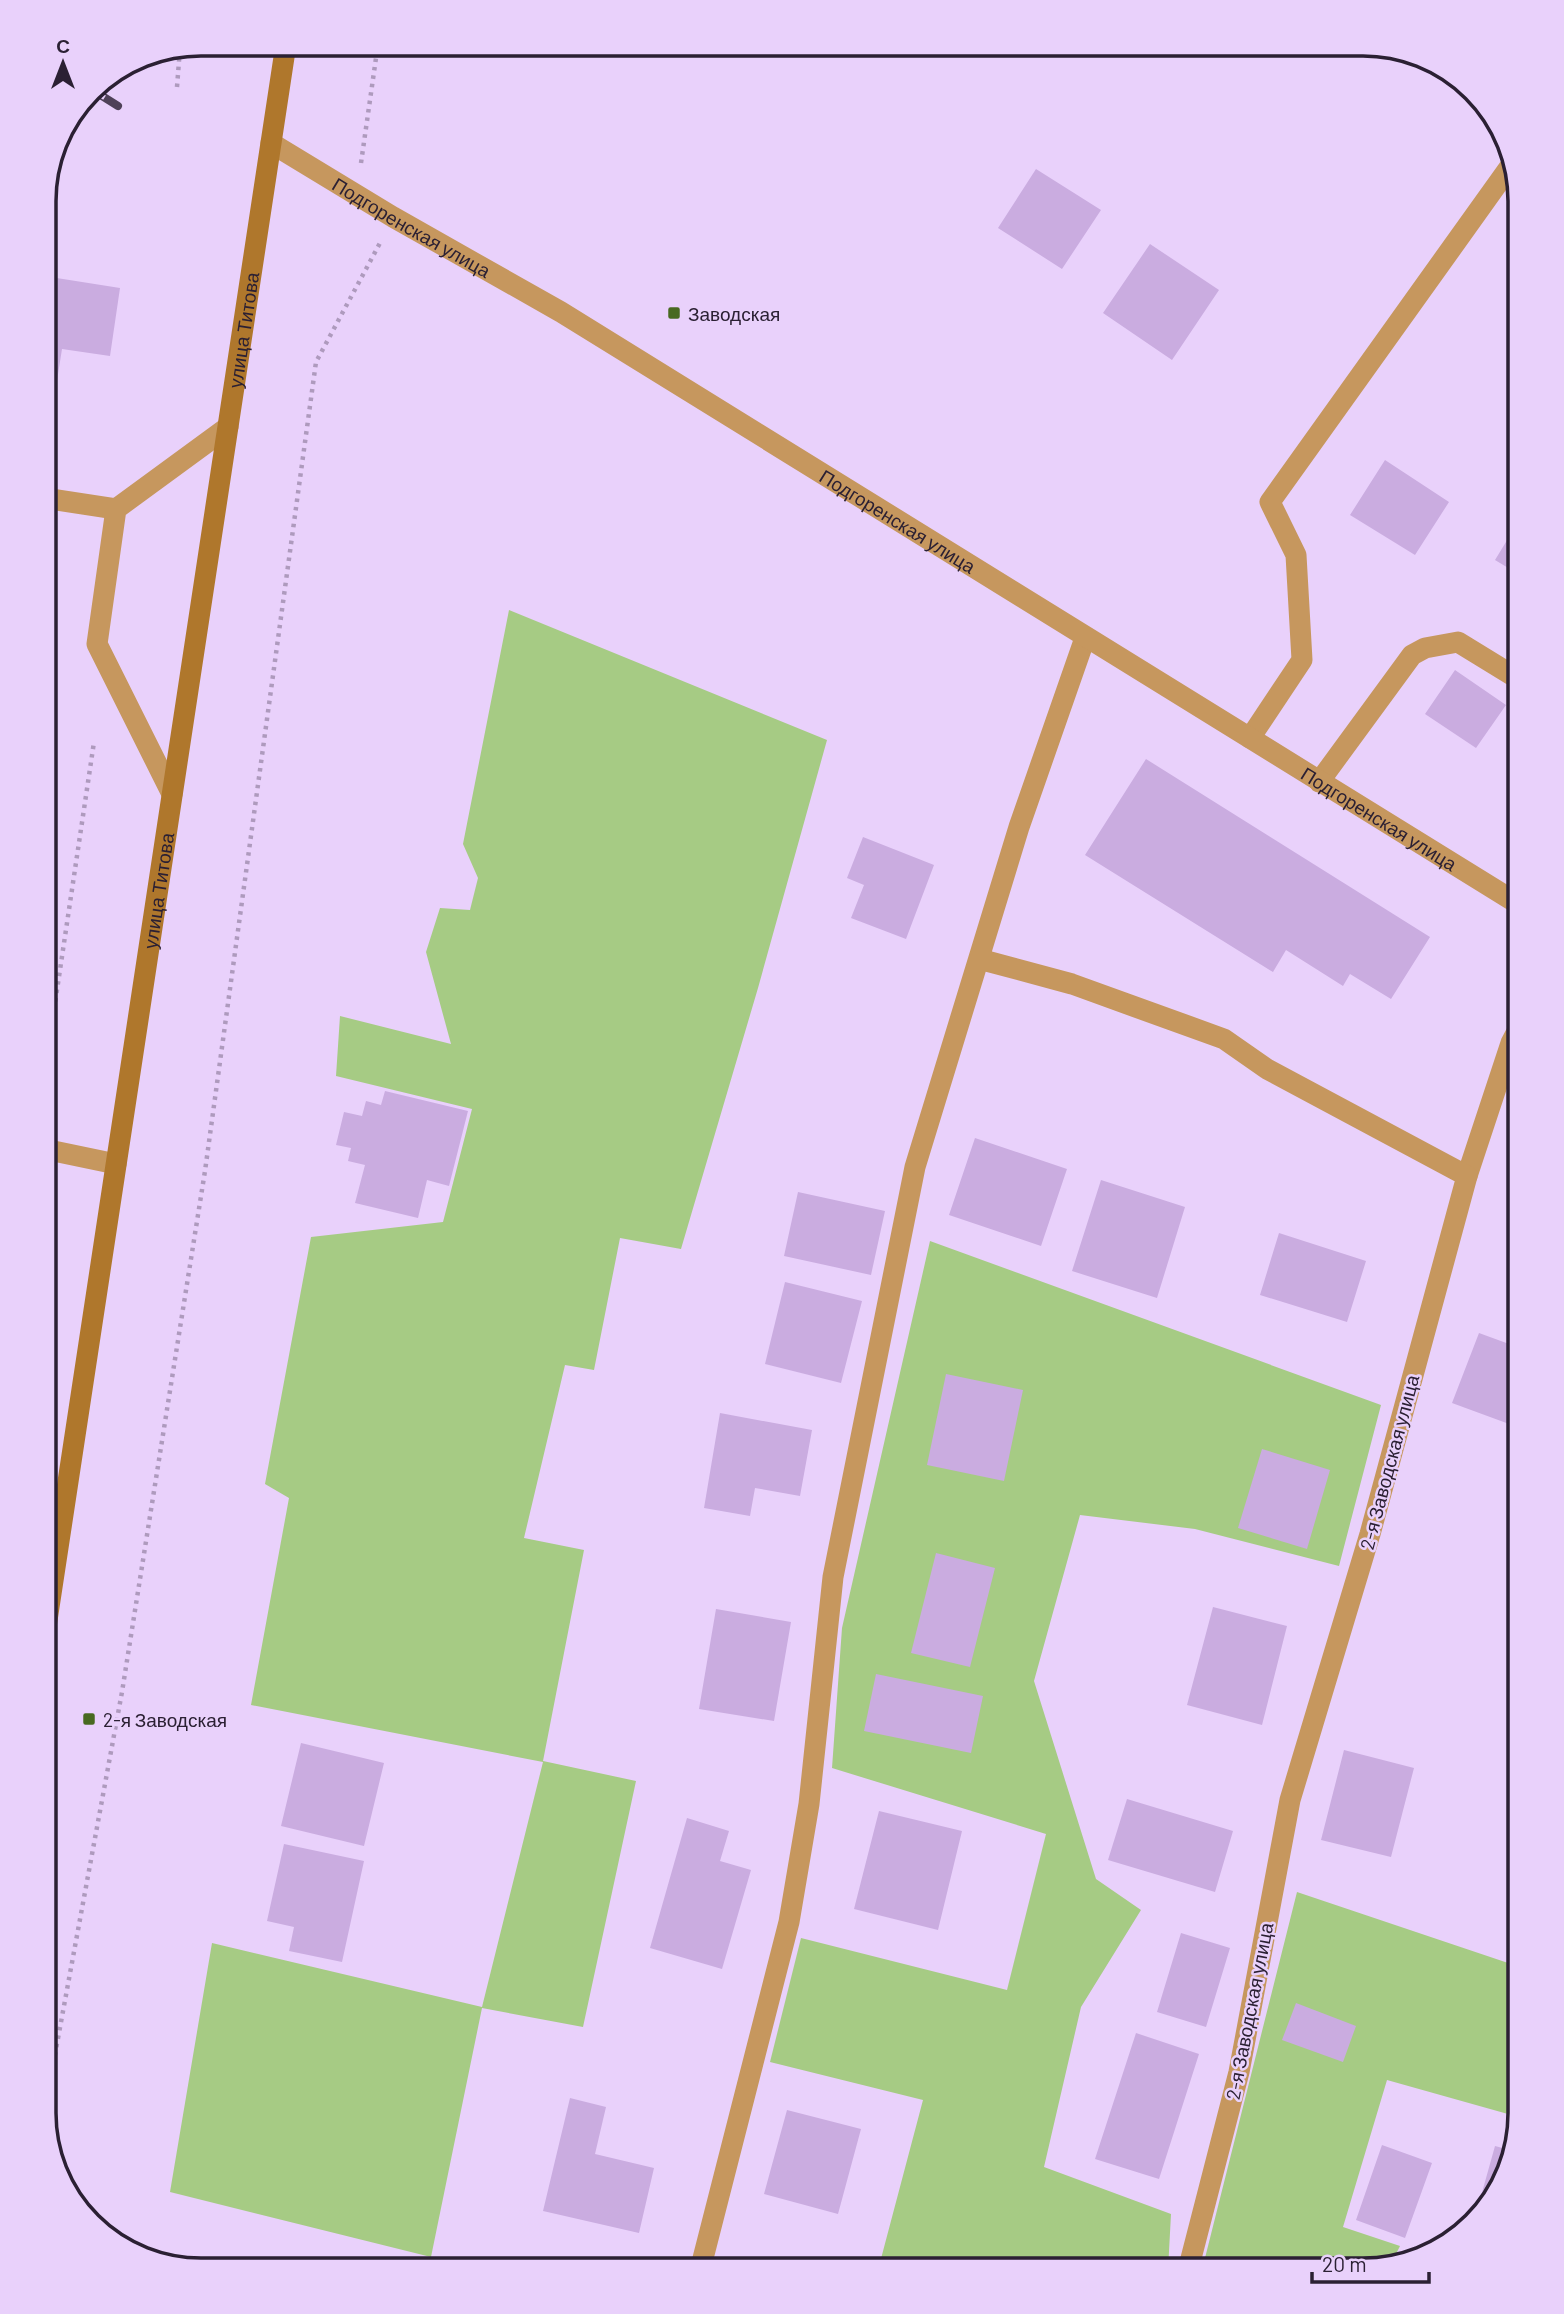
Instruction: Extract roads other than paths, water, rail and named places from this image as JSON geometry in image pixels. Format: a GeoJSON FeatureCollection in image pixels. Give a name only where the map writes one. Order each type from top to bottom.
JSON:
{"type":"FeatureCollection","features":[{"type":"Feature","properties":{"kind":"main road","name":"улица Титова"},"geometry":{"type":"LineString","coordinates":[[56,1561],[284,56]]}},
{"type":"Feature","properties":{"kind":"street","name":"Подгоренская улица"},"geometry":{"type":"LineString","coordinates":[[271,143],[561,312],[1508,898]]}},
{"type":"Feature","properties":{"kind":"street"},"geometry":{"type":"LineString","coordinates":[[1250,738],[1302,660],[1296,555],[1270,502],[1505,174]]}},
{"type":"Feature","properties":{"kind":"street"},"geometry":{"type":"LineString","coordinates":[[56,500],[116,509],[228,427]]}},
{"type":"Feature","properties":{"kind":"street"},"geometry":{"type":"LineString","coordinates":[[116,509],[97,644],[172,794]]}},
{"type":"Feature","properties":{"kind":"street"},"geometry":{"type":"LineString","coordinates":[[703,2258],[789,1922],[809,1804],[833,1577],[915,1167],[1019,827],[1085,638]]}},
{"type":"Feature","properties":{"kind":"street"},"geometry":{"type":"LineString","coordinates":[[1319,782],[1412,655],[1424,648],[1458,642],[1508,673]]}},
{"type":"Feature","properties":{"kind":"street"},"geometry":{"type":"LineString","coordinates":[[979,959],[1072,984],[1224,1039],[1267,1069],[1467,1176]]}},
{"type":"Feature","properties":{"kind":"street","name":"2-я Заводская улица"},"geometry":{"type":"LineString","coordinates":[[1191,2258],[1239,2072],[1290,1800],[1370,1534],[1467,1176],[1508,1052]]}},
{"type":"Feature","properties":{"kind":"street"},"geometry":{"type":"LineString","coordinates":[[56,1152],[116,1164]]}},
{"type":"Feature","properties":{"kind":"railway"},"geometry":{"type":"LineString","coordinates":[[102,96],[118,106]]}},
{"type":"Feature","properties":{"kind":"place","name":"Заводская"},"geometry":{"type":"Point","coordinates":[674,313]}},
{"type":"Feature","properties":{"kind":"place","name":"2-я Заводская"},"geometry":{"type":"Point","coordinates":[89,1719]}}]}
